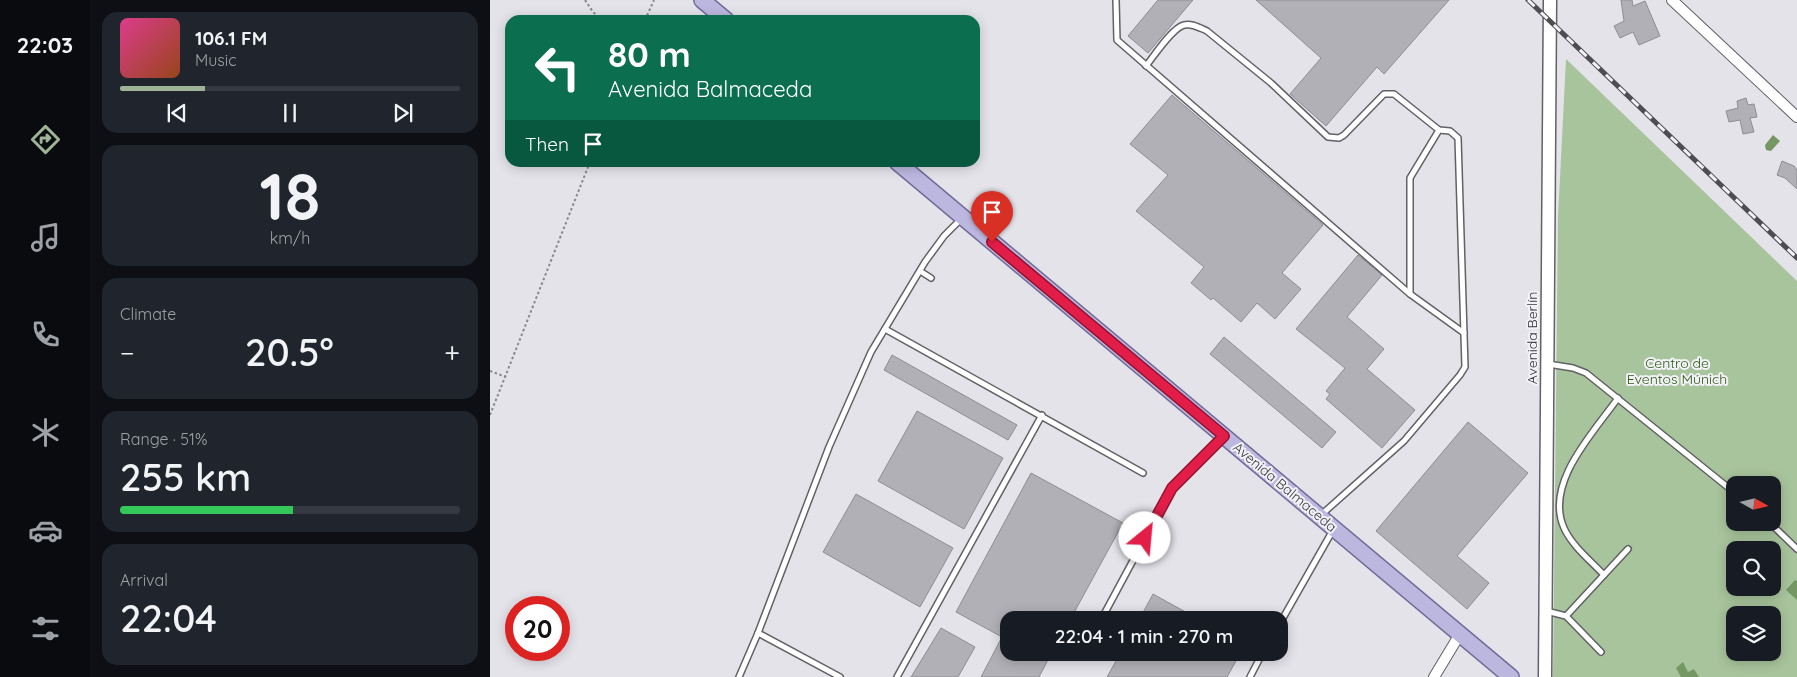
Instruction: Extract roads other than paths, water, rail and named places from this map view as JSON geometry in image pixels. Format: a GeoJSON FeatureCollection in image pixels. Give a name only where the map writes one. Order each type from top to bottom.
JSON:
{"type":"FeatureCollection","features":[{"type":"Feature","properties":{"kind":"main road"},"geometry":{"type":"LineString","coordinates":[[702,0],[720,15]]}},
{"type":"Feature","properties":{"kind":"main road","name":"Avenida Balmaceda"},"geometry":{"type":"LineString","coordinates":[[903,167],[1511,677]]}},
{"type":"Feature","properties":{"kind":"street","name":"Avenida Berlín"},"geometry":{"type":"LineString","coordinates":[[1545,677],[1550,0]]}},
{"type":"Feature","properties":{"kind":"street"},"geometry":{"type":"LineString","coordinates":[[1672,0],[1797,117]]}},
{"type":"Feature","properties":{"kind":"street"},"geometry":{"type":"LineString","coordinates":[[1434,677],[1460,634]]}},
{"type":"Feature","properties":{"kind":"lane"},"geometry":{"type":"LineString","coordinates":[[1116,0],[1117,40],[1410,294],[1464,333]]}},
{"type":"Feature","properties":{"kind":"lane"},"geometry":{"type":"LineString","coordinates":[[1146,66],[1176,29],[1185,24],[1196,26],[1207,31],[1271,83],[1328,137],[1339,138],[1344,135],[1384,94],[1394,94],[1439,130],[1450,130],[1458,138],[1465,367],[1404,441],[1320,516]]}},
{"type":"Feature","properties":{"kind":"lane"},"geometry":{"type":"LineString","coordinates":[[1410,294],[1410,178],[1439,130]]}},
{"type":"Feature","properties":{"kind":"lane"},"geometry":{"type":"LineString","coordinates":[[739,677],[758,633],[829,447],[871,352],[920,271],[944,236],[962,217]]}},
{"type":"Feature","properties":{"kind":"lane"},"geometry":{"type":"LineString","coordinates":[[920,271],[931,278]]}},
{"type":"Feature","properties":{"kind":"lane"},"geometry":{"type":"LineString","coordinates":[[885,329],[1143,473]]}},
{"type":"Feature","properties":{"kind":"lane"},"geometry":{"type":"LineString","coordinates":[[1547,364],[1573,368],[1586,373],[1726,487]]}},
{"type":"Feature","properties":{"kind":"lane"},"geometry":{"type":"LineString","coordinates":[[1604,575],[1565,530],[1561,520],[1560,497],[1563,481],[1569,466],[1618,398]]}},
{"type":"Feature","properties":{"kind":"lane"},"geometry":{"type":"LineString","coordinates":[[897,677],[1042,415]]}},
{"type":"Feature","properties":{"kind":"lane"},"geometry":{"type":"LineString","coordinates":[[1106,611],[1172,488],[1224,436]]}},
{"type":"Feature","properties":{"kind":"lane"},"geometry":{"type":"LineString","coordinates":[[1287,611],[1334,528]]}},
{"type":"Feature","properties":{"kind":"lane"},"geometry":{"type":"LineString","coordinates":[[1778,531],[1797,549]]}},
{"type":"Feature","properties":{"kind":"lane"},"geometry":{"type":"LineString","coordinates":[[1566,616],[1628,549]]}},
{"type":"Feature","properties":{"kind":"lane"},"geometry":{"type":"LineString","coordinates":[[1545,611],[1566,616],[1601,652]]}},
{"type":"Feature","properties":{"kind":"lane"},"geometry":{"type":"LineString","coordinates":[[758,633],[840,677]]}},
{"type":"Feature","properties":{"kind":"lane"},"geometry":{"type":"LineString","coordinates":[[1250,677],[1259,661]]}},
{"type":"Feature","properties":{"kind":"railway"},"geometry":{"type":"LineString","coordinates":[[1528,0],[1797,258]]}},
{"type":"Feature","properties":{"kind":"park label","name":"Centro de Eventos Múnich"},"geometry":{"type":"Point","coordinates":[1677,372]}}]}
